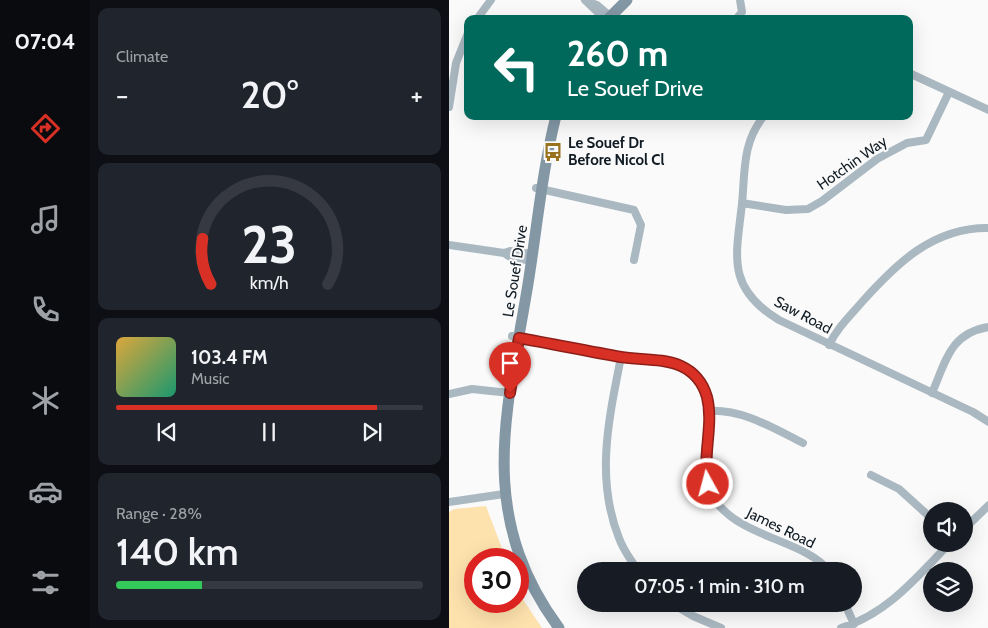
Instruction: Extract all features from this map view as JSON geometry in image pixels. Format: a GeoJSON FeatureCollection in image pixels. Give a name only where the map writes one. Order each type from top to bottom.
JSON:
{"type":"FeatureCollection","features":[{"type":"Feature","properties":{"kind":"street"},"geometry":{"type":"LineString","coordinates":[[480,15],[491,0]]}},
{"type":"Feature","properties":{"kind":"street"},"geometry":{"type":"LineString","coordinates":[[586,0],[603,15]]}},
{"type":"Feature","properties":{"kind":"street"},"geometry":{"type":"LineString","coordinates":[[607,15],[618,0]]}},
{"type":"Feature","properties":{"kind":"street"},"geometry":{"type":"LineString","coordinates":[[608,15],[627,0]]}},
{"type":"Feature","properties":{"kind":"street"},"geometry":{"type":"LineString","coordinates":[[739,15],[742,12],[740,0]]}},
{"type":"Feature","properties":{"kind":"street"},"geometry":{"type":"LineString","coordinates":[[449,107],[456,63],[464,43]]}},
{"type":"Feature","properties":{"kind":"street"},"geometry":{"type":"LineString","coordinates":[[913,75],[988,110]]}},
{"type":"Feature","properties":{"kind":"street","name":"Hotchin Way"},"geometry":{"type":"LineString","coordinates":[[742,203],[797,211],[808,209],[822,201],[877,159],[907,143],[926,140],[949,92]]}},
{"type":"Feature","properties":{"kind":"street","name":"Le Souef Drive"},"geometry":{"type":"LineString","coordinates":[[510,548],[505,533],[501,495],[506,393],[549,120]]}},
{"type":"Feature","properties":{"kind":"street","name":"Le Souef Drive"},"geometry":{"type":"LineString","coordinates":[[539,189],[555,120]]}},
{"type":"Feature","properties":{"kind":"street","name":"Saw Road"},"geometry":{"type":"LineString","coordinates":[[762,120],[749,142],[744,162],[742,203],[736,244],[736,261],[748,293],[766,312],[829,345],[932,393],[988,422]]}},
{"type":"Feature","properties":{"kind":"street"},"geometry":{"type":"LineString","coordinates":[[539,189],[634,210],[641,225],[634,260]]}},
{"type":"Feature","properties":{"kind":"street"},"geometry":{"type":"LineString","coordinates":[[829,345],[841,325],[901,261],[930,242],[956,232],[988,228]]}},
{"type":"Feature","properties":{"kind":"street"},"geometry":{"type":"LineString","coordinates":[[449,245],[528,257]]}},
{"type":"Feature","properties":{"kind":"street"},"geometry":{"type":"LineString","coordinates":[[932,393],[951,349],[961,337],[973,329],[988,327]]}},
{"type":"Feature","properties":{"kind":"street","name":"James Road"},"geometry":{"type":"LineString","coordinates":[[515,337],[621,357],[675,364],[694,374],[703,385],[708,411],[705,470],[708,484],[716,501],[728,515],[740,523],[811,557],[817,562]]}},
{"type":"Feature","properties":{"kind":"street"},"geometry":{"type":"LineString","coordinates":[[621,357],[609,416],[604,462],[607,500],[619,539],[633,562]]}},
{"type":"Feature","properties":{"kind":"street"},"geometry":{"type":"LineString","coordinates":[[449,394],[472,388],[506,393]]}},
{"type":"Feature","properties":{"kind":"street"},"geometry":{"type":"LineString","coordinates":[[708,411],[723,411],[752,418],[803,442]]}},
{"type":"Feature","properties":{"kind":"street"},"geometry":{"type":"LineString","coordinates":[[871,475],[899,489],[923,511]]}},
{"type":"Feature","properties":{"kind":"street"},"geometry":{"type":"LineString","coordinates":[[449,502],[501,495]]}},
{"type":"Feature","properties":{"kind":"street","name":"Le Souef Drive"},"geometry":{"type":"LineString","coordinates":[[501,495],[519,558],[541,603],[559,628]]}},
{"type":"Feature","properties":{"kind":"street"},"geometry":{"type":"LineString","coordinates":[[973,520],[988,505]]}},
{"type":"Feature","properties":{"kind":"street"},"geometry":{"type":"LineString","coordinates":[[841,628],[854,624],[892,602],[941,552]]}},
{"type":"Feature","properties":{"kind":"street"},"geometry":{"type":"LineString","coordinates":[[529,594],[535,606],[551,628]]}},
{"type":"Feature","properties":{"kind":"street"},"geometry":{"type":"LineString","coordinates":[[686,612],[721,628]]}},
{"type":"Feature","properties":{"kind":"street"},"geometry":{"type":"LineString","coordinates":[[849,612],[854,624]]}},
{"type":"Feature","properties":{"kind":"shaded area"},"geometry":{"type":"Polygon","coordinates":[[[486,506],[502,548],[464,548],[464,613],[529,613],[529,608],[542,628],[449,628],[449,512],[454,509],[486,506]]]}},
{"type":"Feature","properties":{"kind":"place","name":"Le Souef Dr Before Nicol Cl"},"geometry":{"type":"Point","coordinates":[553,152]}},
{"type":"Feature","properties":{"kind":"route"},"geometry":{"type":"LineString","coordinates":[[510,393],[519,338],[621,357],[662,361],[682,367],[694,374],[703,385],[707,398],[705,470],[708,484]]}}]}
